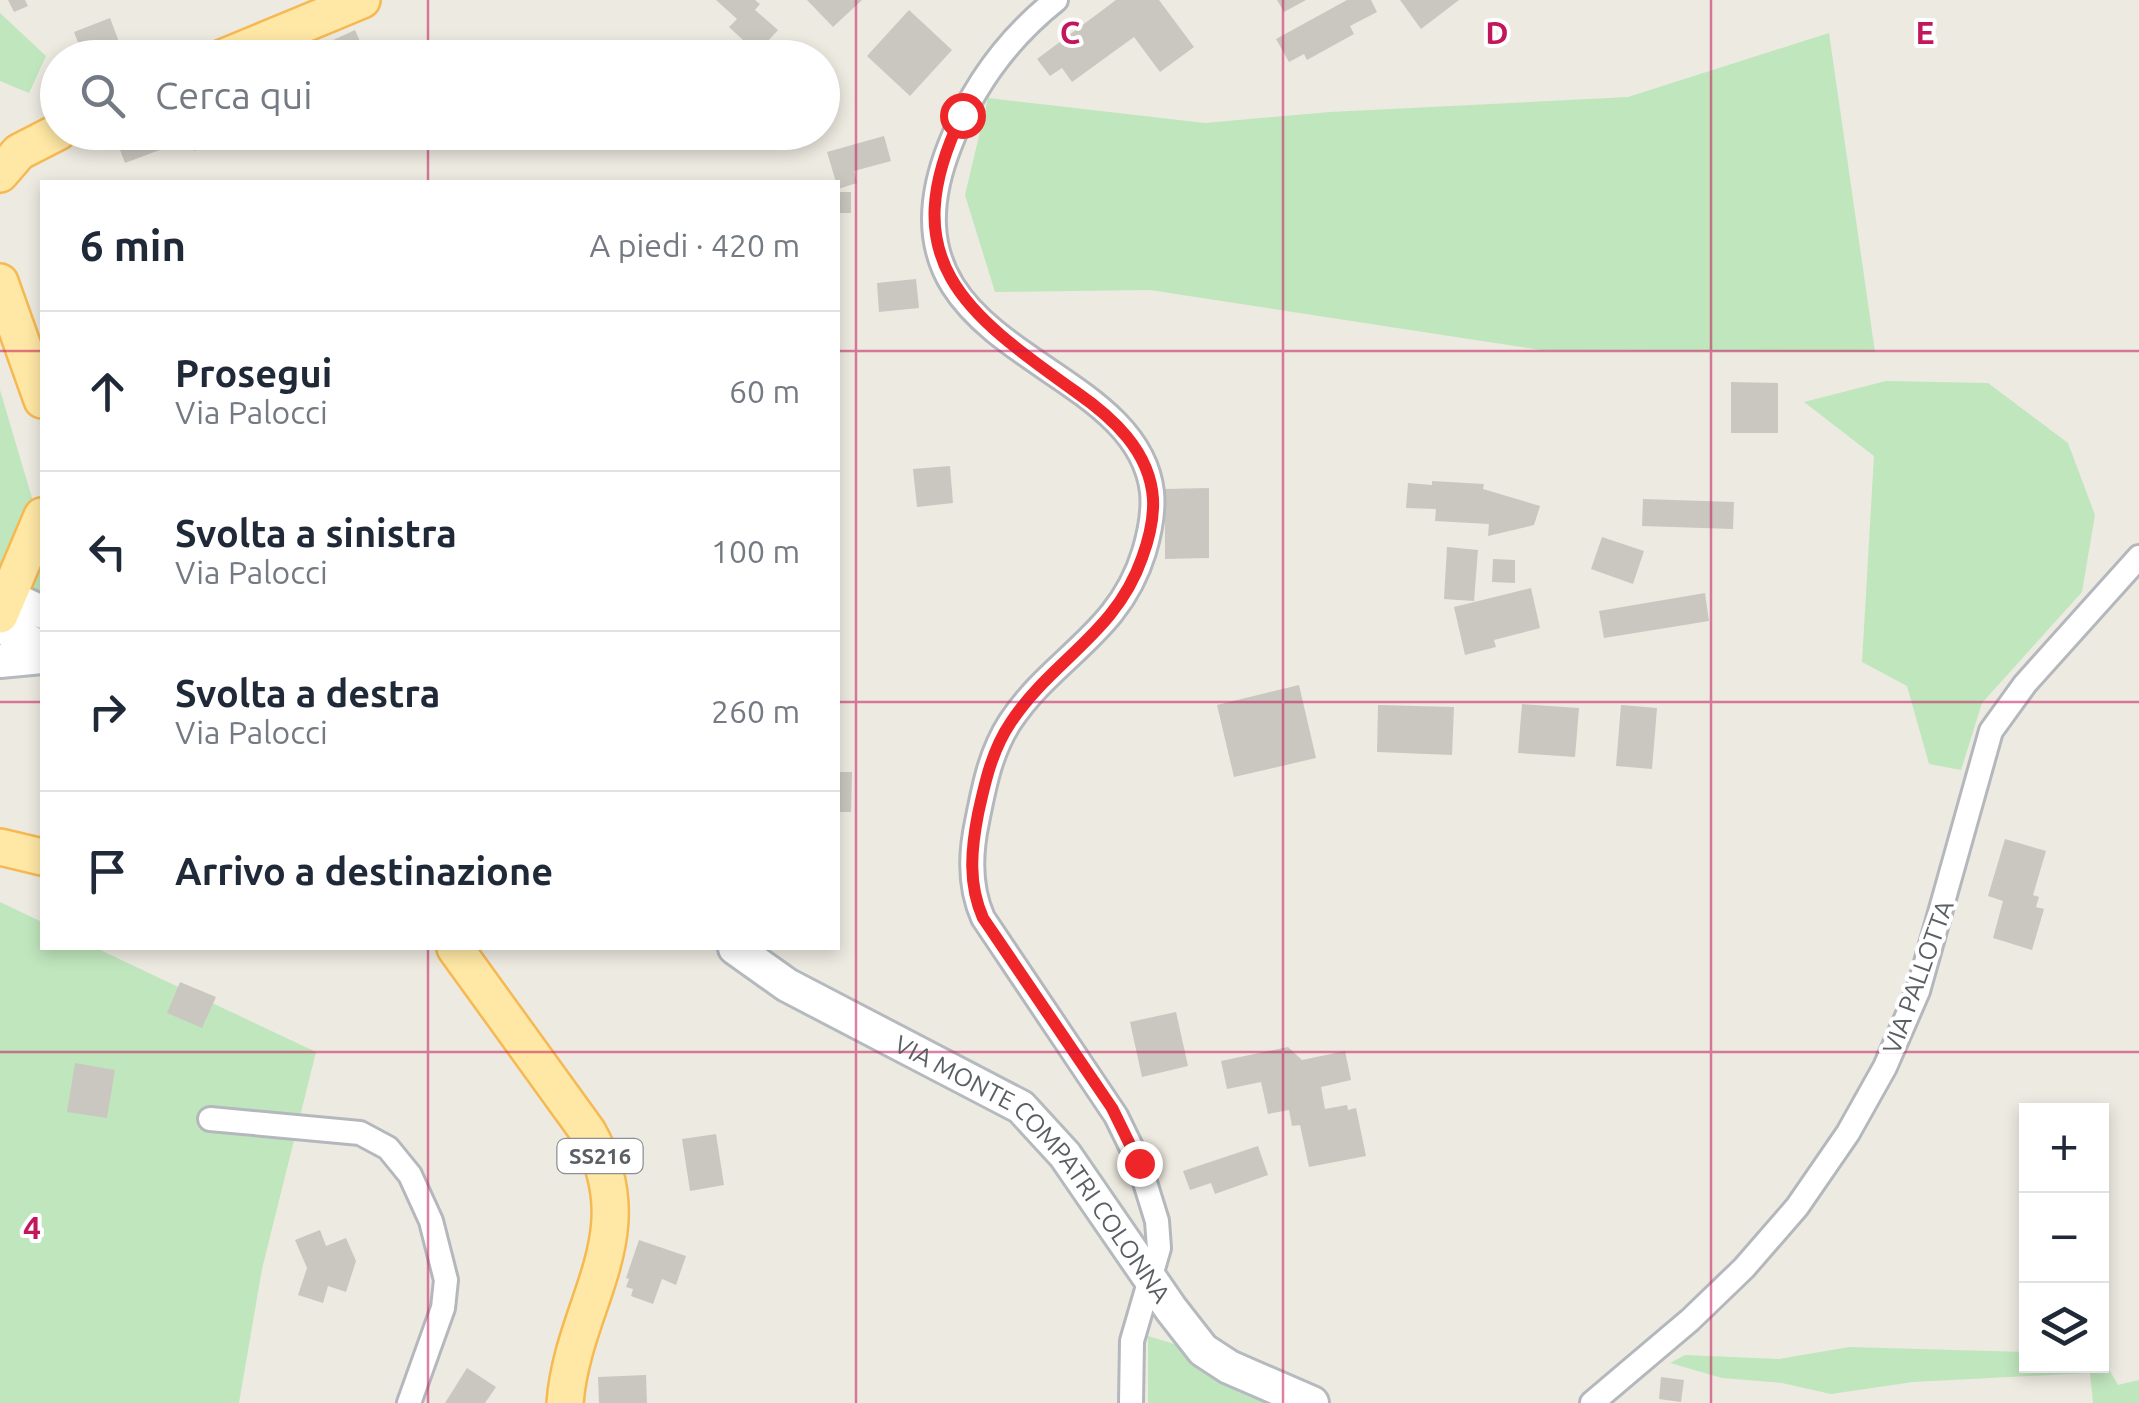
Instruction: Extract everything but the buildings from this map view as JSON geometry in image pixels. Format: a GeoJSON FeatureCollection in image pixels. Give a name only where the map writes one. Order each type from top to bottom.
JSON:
{"type":"FeatureCollection","features":[{"type":"Feature","properties":{"kind":"main road"},"geometry":{"type":"LineString","coordinates":[[265,40],[362,0]]}},
{"type":"Feature","properties":{"kind":"main road"},"geometry":{"type":"LineString","coordinates":[[0,174],[20,152],[40,141]]}},
{"type":"Feature","properties":{"kind":"main road"},"geometry":{"type":"LineString","coordinates":[[0,282],[40,394]]}},
{"type":"Feature","properties":{"kind":"main road"},"geometry":{"type":"LineString","coordinates":[[1,614],[37,531]]}},
{"type":"Feature","properties":{"kind":"main road"},"geometry":{"type":"LineString","coordinates":[[0,847],[40,857]]}},
{"type":"Feature","properties":{"kind":"main road","name":"SS216"},"geometry":{"type":"LineString","coordinates":[[456,950],[588,1132],[610,1184],[609,1235],[570,1368],[565,1403]]}},
{"type":"Feature","properties":{"kind":"street"},"geometry":{"type":"LineString","coordinates":[[1056,0],[1007,46],[966,108],[938,181],[934,220],[937,247],[958,292],[1013,347],[1101,410],[1127,437],[1150,480],[1152,521],[1136,574],[1117,610],[1096,635],[1034,692],[1002,735],[984,786],[973,842],[972,878],[983,918],[1112,1108],[1136,1154],[1160,1234],[1132,1340],[1131,1403]]}},
{"type":"Feature","properties":{"kind":"street"},"geometry":{"type":"LineString","coordinates":[[37,531],[30,582],[40,605]]}},
{"type":"Feature","properties":{"kind":"street","name":"VIA PALLOTTA"},"geometry":{"type":"LineString","coordinates":[[1592,1403],[1690,1320],[1744,1268],[1797,1207],[1848,1133],[1878,1081],[1918,991],[1993,726],[2024,684],[2139,557]]}},
{"type":"Feature","properties":{"kind":"street"},"geometry":{"type":"LineString","coordinates":[[40,609],[22,603],[1,614],[11,632],[40,647]]}},
{"type":"Feature","properties":{"kind":"street"},"geometry":{"type":"LineString","coordinates":[[0,662],[40,657]]}},
{"type":"Feature","properties":{"kind":"street","name":"VIA MONTE COMPATRI COLONNA"},"geometry":{"type":"LineString","coordinates":[[738,950],[800,992],[1021,1107],[1066,1154],[1190,1335],[1214,1359],[1312,1403]]}},
{"type":"Feature","properties":{"kind":"street"},"geometry":{"type":"LineString","coordinates":[[210,1119],[360,1132],[382,1142],[410,1175],[431,1220],[446,1280],[442,1308],[409,1403]]}},
{"type":"Feature","properties":{"kind":"green space"},"geometry":{"type":"Polygon","coordinates":[[[0,13],[40,50],[40,69],[29,93],[0,81],[0,13]]]}},
{"type":"Feature","properties":{"kind":"green space"},"geometry":{"type":"Polygon","coordinates":[[[1829,33],[1875,352],[1541,350],[1150,290],[995,292],[965,195],[988,98],[1205,123],[1330,112],[1628,97],[1829,33]]]}},
{"type":"Feature","properties":{"kind":"green space"},"geometry":{"type":"Polygon","coordinates":[[[1886,381],[1988,383],[2068,443],[2095,515],[2082,592],[1982,703],[1961,770],[1929,764],[1907,686],[1862,662],[1874,456],[1804,402],[1886,381]]]}},
{"type":"Feature","properties":{"kind":"green space"},"geometry":{"type":"Polygon","coordinates":[[[0,390],[40,525],[40,625],[0,675],[0,390]]]}},
{"type":"Feature","properties":{"kind":"green space"},"geometry":{"type":"Polygon","coordinates":[[[0,902],[40,921],[40,950],[100,950],[316,1052],[262,1269],[239,1403],[0,1403],[0,902]]]}},
{"type":"Feature","properties":{"kind":"green space"},"geometry":{"type":"Polygon","coordinates":[[[1148,1336],[1184,1347],[1277,1403],[1148,1403],[1148,1336]]]}},
{"type":"Feature","properties":{"kind":"green space"},"geometry":{"type":"Polygon","coordinates":[[[1849,1347],[2019,1352],[2019,1373],[2090,1373],[1913,1382],[1831,1394],[1782,1383],[1722,1378],[1670,1363],[1685,1355],[1779,1359],[1849,1347]]]}},
{"type":"Feature","properties":{"kind":"green space"},"geometry":{"type":"Polygon","coordinates":[[[2109,1369],[2118,1385],[2139,1380],[2139,1403],[2093,1403],[2090,1373],[2109,1373],[2109,1369]]]}},
{"type":"Feature","properties":{"kind":"route"},"geometry":{"type":"LineString","coordinates":[[962,115],[935,200],[936,238],[947,273],[965,301],[993,330],[1101,410],[1118,427],[1137,451],[1152,488],[1148,536],[1123,600],[1096,635],[1034,692],[1002,735],[984,786],[972,862],[974,894],[983,918],[1112,1108],[1139,1163]]}}]}
